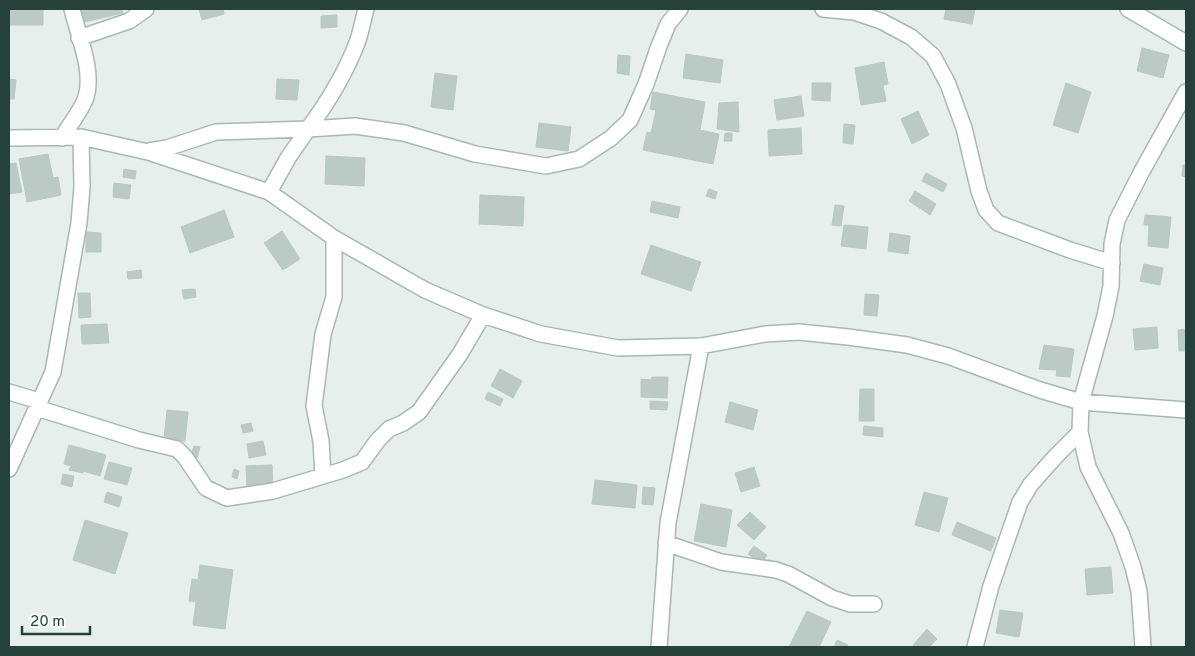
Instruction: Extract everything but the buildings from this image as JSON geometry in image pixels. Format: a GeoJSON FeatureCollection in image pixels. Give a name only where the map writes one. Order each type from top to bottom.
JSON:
{"type":"FeatureCollection","features":[{"type":"Feature","properties":{"kind":"street"},"geometry":{"type":"LineString","coordinates":[[62,138],[86,98],[86,61],[72,9]]}},
{"type":"Feature","properties":{"kind":"street"},"geometry":{"type":"LineString","coordinates":[[79,38],[129,21],[146,9]]}},
{"type":"Feature","properties":{"kind":"street"},"geometry":{"type":"LineString","coordinates":[[269,192],[288,158],[325,105],[343,73],[358,42],[366,9]]}},
{"type":"Feature","properties":{"kind":"street"},"geometry":{"type":"LineString","coordinates":[[148,152],[167,148],[216,132],[355,126],[404,133],[475,154],[546,166],[579,159],[611,138],[630,120],[646,84],[668,24],[680,9]]}},
{"type":"Feature","properties":{"kind":"street"},"geometry":{"type":"LineString","coordinates":[[822,9],[854,12],[881,21],[911,37],[933,56],[948,84],[964,128],[986,210],[998,224],[1112,263]]}},
{"type":"Feature","properties":{"kind":"street"},"geometry":{"type":"LineString","coordinates":[[1128,9],[1186,43]]}},
{"type":"Feature","properties":{"kind":"street"},"geometry":{"type":"LineString","coordinates":[[1143,647],[1139,591],[1122,533],[1088,467],[1080,432],[1081,402],[1105,316],[1111,286],[1112,244],[1117,220],[1180,115],[1186,92]]}},
{"type":"Feature","properties":{"kind":"street"},"geometry":{"type":"LineString","coordinates":[[9,138],[81,138],[148,152],[269,192],[334,238],[424,290],[482,315],[541,334],[618,348],[701,346],[765,334],[799,332],[907,345],[948,356],[1040,390],[1081,402],[1186,410]]}},
{"type":"Feature","properties":{"kind":"street"},"geometry":{"type":"LineString","coordinates":[[9,469],[53,372],[79,223],[82,187],[81,138]]}},
{"type":"Feature","properties":{"kind":"street"},"geometry":{"type":"LineString","coordinates":[[323,476],[321,441],[314,406],[323,334],[334,297],[334,238]]}},
{"type":"Feature","properties":{"kind":"street"},"geometry":{"type":"LineString","coordinates":[[9,392],[38,405],[139,440],[177,449],[185,457],[206,488],[227,498],[273,492],[343,470],[362,462],[378,440],[389,429],[404,424],[419,412],[460,354],[482,315]]}},
{"type":"Feature","properties":{"kind":"street"},"geometry":{"type":"LineString","coordinates":[[659,647],[668,523],[701,346]]}},
{"type":"Feature","properties":{"kind":"street"},"geometry":{"type":"LineString","coordinates":[[975,647],[991,586],[1020,502],[1031,484],[1080,432]]}},
{"type":"Feature","properties":{"kind":"street"},"geometry":{"type":"LineString","coordinates":[[666,543],[721,562],[776,570],[788,574],[832,598],[850,604],[874,604]]}}]}
